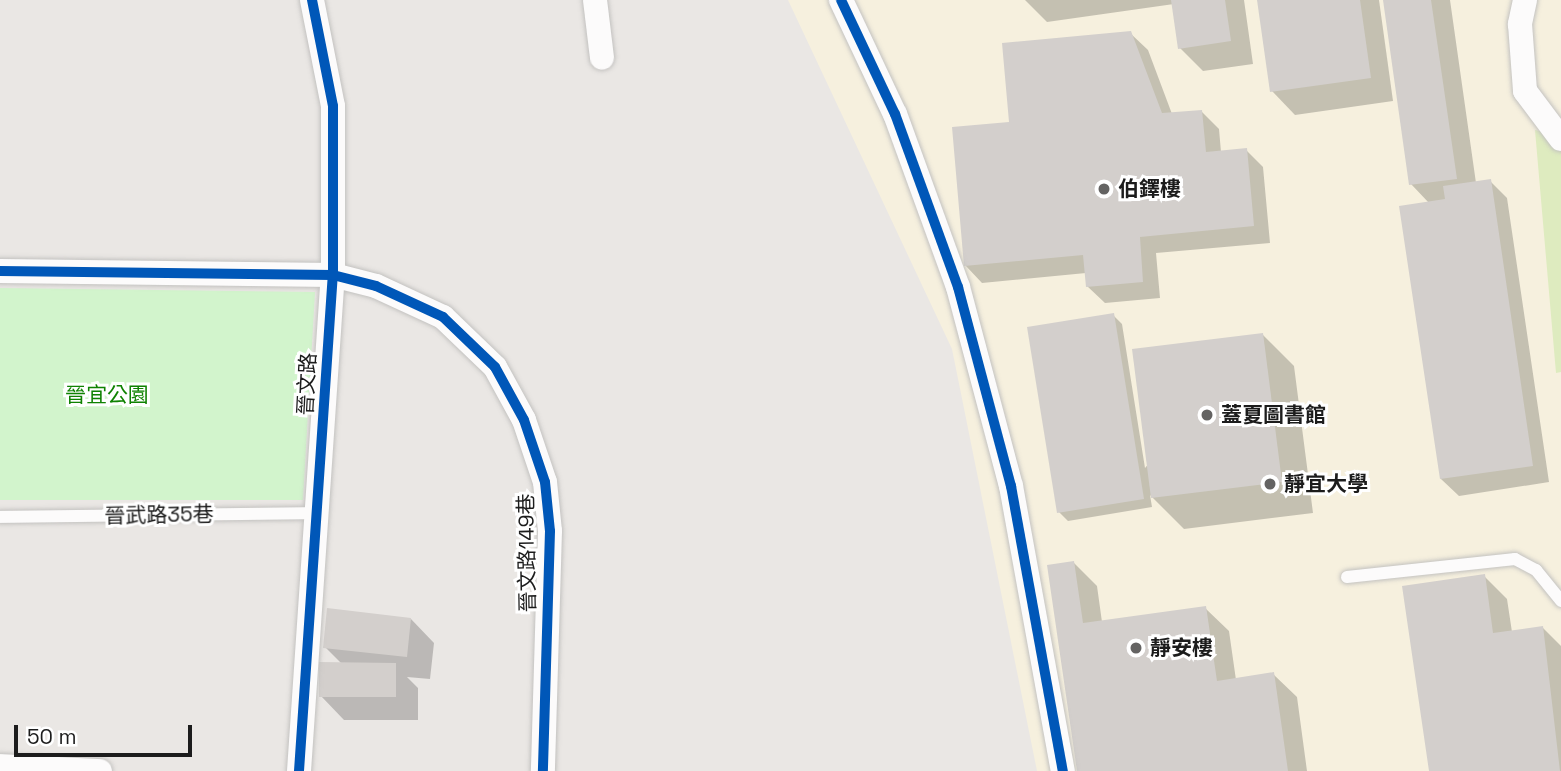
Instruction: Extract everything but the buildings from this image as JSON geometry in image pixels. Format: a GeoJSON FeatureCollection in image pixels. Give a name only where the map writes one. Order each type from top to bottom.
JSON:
{"type":"FeatureCollection","features":[{"type":"Feature","properties":{"kind":"street","name":"晉文路"},"geometry":{"type":"LineString","coordinates":[[299,771],[319,513],[333,275],[333,106],[312,0]]}},
{"type":"Feature","properties":{"kind":"street"},"geometry":{"type":"LineString","coordinates":[[595,0],[601,58]]}},
{"type":"Feature","properties":{"kind":"street"},"geometry":{"type":"LineString","coordinates":[[841,0],[895,114],[958,287],[1011,486],[1063,771]]}},
{"type":"Feature","properties":{"kind":"street"},"geometry":{"type":"LineString","coordinates":[[1525,0],[1520,24],[1525,91],[1557,128]]}},
{"type":"Feature","properties":{"kind":"street","name":"晉文路149巷"},"geometry":{"type":"LineString","coordinates":[[0,271],[333,275],[376,286],[443,317],[495,367],[524,420],[545,482],[550,531],[543,771]]}},
{"type":"Feature","properties":{"kind":"street"},"geometry":{"type":"LineString","coordinates":[[0,766],[100,771]]}},
{"type":"Feature","properties":{"kind":"lane","name":"晉武路35巷"},"geometry":{"type":"LineString","coordinates":[[0,517],[319,513]]}},
{"type":"Feature","properties":{"kind":"lane"},"geometry":{"type":"LineString","coordinates":[[1347,577],[1515,559],[1536,570],[1561,601]]}},
{"type":"Feature","properties":{"kind":"shaded area","name":"靜宜大學"},"geometry":{"type":"Polygon","coordinates":[[[788,0],[1561,0],[1561,771],[1037,771],[952,349],[788,0]]]}},
{"type":"Feature","properties":{"kind":"green space"},"geometry":{"type":"Polygon","coordinates":[[[1535,130],[1561,136],[1561,372],[1556,373],[1535,130]]]}},
{"type":"Feature","properties":{"kind":"green space","name":"晉宜公園"},"geometry":{"type":"Polygon","coordinates":[[[0,288],[315,292],[303,500],[0,500],[0,288]]]}},
{"type":"Feature","properties":{"kind":"cycle path"},"geometry":{"type":"LineString","coordinates":[[299,771],[333,275],[333,106],[312,0]]}},
{"type":"Feature","properties":{"kind":"cycle path"},"geometry":{"type":"LineString","coordinates":[[841,0],[895,114],[958,287],[1011,486],[1063,771]]}},
{"type":"Feature","properties":{"kind":"cycle path"},"geometry":{"type":"LineString","coordinates":[[0,271],[333,275],[376,286],[443,317],[495,367],[524,420],[545,482],[550,531],[543,771]]}},
{"type":"Feature","properties":{"kind":"place","name":"伯鐸樓"},"geometry":{"type":"Point","coordinates":[1104,189]}},
{"type":"Feature","properties":{"kind":"place","name":"蓋夏圖書館"},"geometry":{"type":"Point","coordinates":[1207,415]}},
{"type":"Feature","properties":{"kind":"place","name":"靜宜大學"},"geometry":{"type":"Point","coordinates":[1270,484]}},
{"type":"Feature","properties":{"kind":"place","name":"靜安樓"},"geometry":{"type":"Point","coordinates":[1136,648]}}]}
